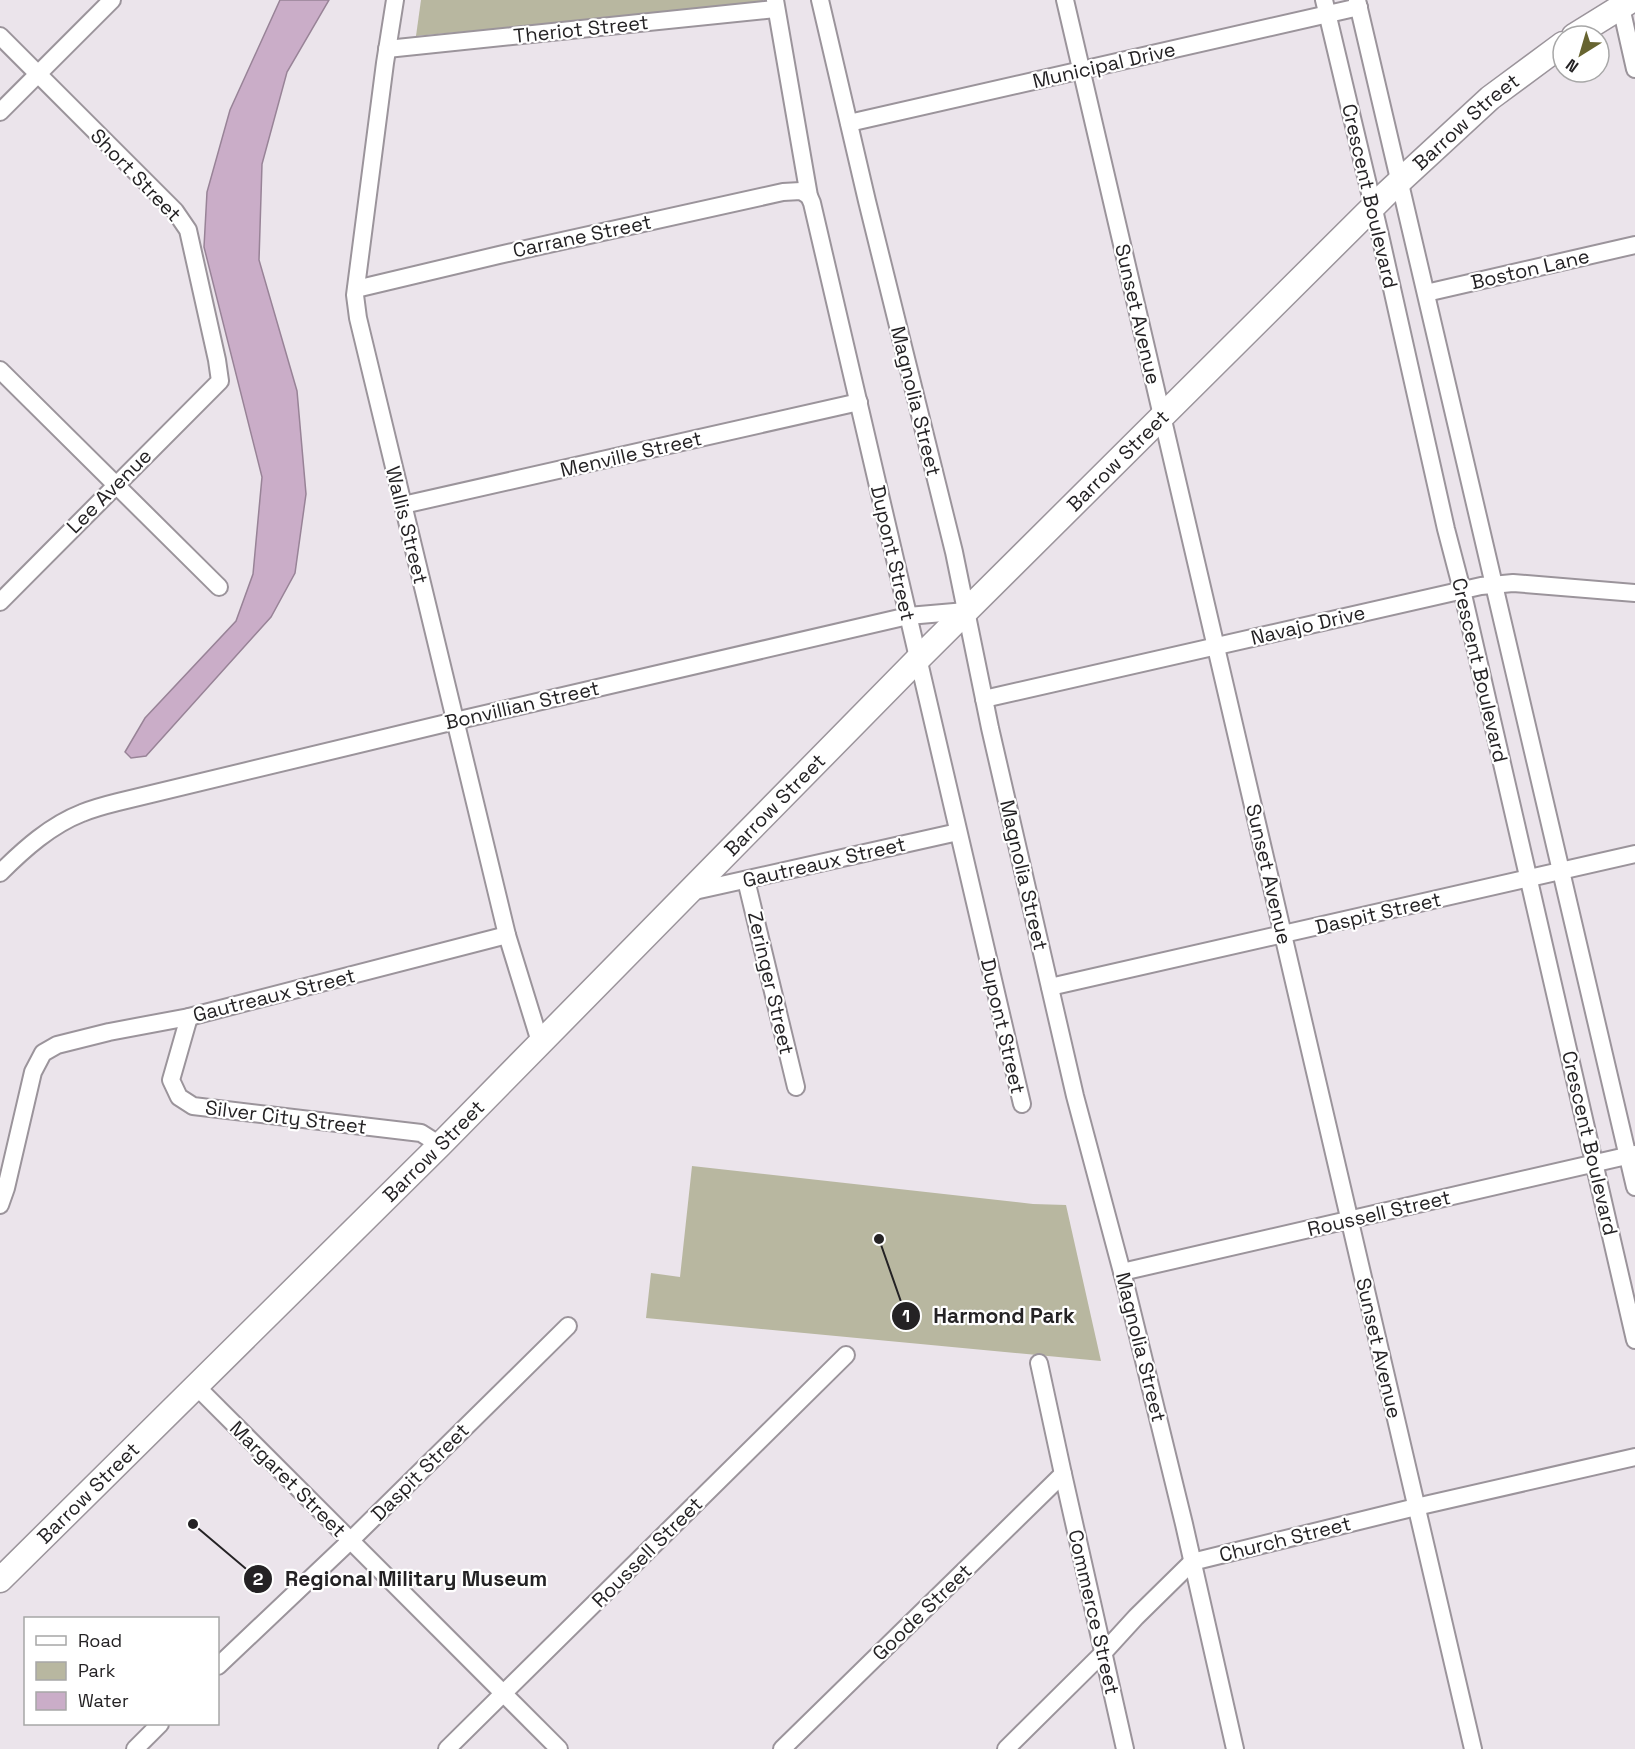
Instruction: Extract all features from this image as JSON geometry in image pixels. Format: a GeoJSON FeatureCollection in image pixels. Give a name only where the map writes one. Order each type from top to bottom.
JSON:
{"type":"FeatureCollection","features":[{"type":"Feature","properties":{"kind":"main road"},"geometry":{"type":"LineString","coordinates":[[1593,24],[1626,3]]}},
{"type":"Feature","properties":{"kind":"main road","name":"Barrow Street"},"geometry":{"type":"LineString","coordinates":[[0,1580],[440,1145],[918,659],[1373,207],[1490,98],[1551,53]]}},
{"type":"Feature","properties":{"kind":"street"},"geometry":{"type":"LineString","coordinates":[[0,112],[112,0]]}},
{"type":"Feature","properties":{"kind":"street","name":"Wallis Street"},"geometry":{"type":"LineString","coordinates":[[395,0],[355,295],[358,318],[507,935],[540,1042]]}},
{"type":"Feature","properties":{"kind":"street","name":"Magnolia Street"},"geometry":{"type":"LineString","coordinates":[[820,0],[954,552],[984,699],[1050,987],[1122,1272],[1235,1749]]}},
{"type":"Feature","properties":{"kind":"street","name":"Sunset Avenue"},"geometry":{"type":"LineString","coordinates":[[1065,0],[1473,1749]]}},
{"type":"Feature","properties":{"kind":"street"},"geometry":{"type":"LineString","coordinates":[[1626,3],[1635,69]]}},
{"type":"Feature","properties":{"kind":"street","name":"Theriot Street"},"geometry":{"type":"LineString","coordinates":[[387,49],[775,4]]}},
{"type":"Feature","properties":{"kind":"street","name":"Dupont Street"},"geometry":{"type":"LineString","coordinates":[[775,4],[809,196],[1022,1104]]}},
{"type":"Feature","properties":{"kind":"street","name":"Municipal Drive"},"geometry":{"type":"LineString","coordinates":[[849,123],[1081,70],[1326,7],[1358,4]]}},
{"type":"Feature","properties":{"kind":"street","name":"Crescent Boulevard"},"geometry":{"type":"LineString","coordinates":[[1358,4],[1561,871],[1631,1155],[1635,1187]]}},
{"type":"Feature","properties":{"kind":"street","name":"Crescent Boulevard"},"geometry":{"type":"LineString","coordinates":[[1326,7],[1635,1340]]}},
{"type":"Feature","properties":{"kind":"street","name":"Short Street"},"geometry":{"type":"LineString","coordinates":[[0,36],[175,211],[188,230],[218,360],[220,381]]}},
{"type":"Feature","properties":{"kind":"street","name":"Carrane Street"},"geometry":{"type":"LineString","coordinates":[[356,289],[783,192],[801,191],[809,196]]}},
{"type":"Feature","properties":{"kind":"street","name":"Boston Lane"},"geometry":{"type":"LineString","coordinates":[[1425,293],[1635,245]]}},
{"type":"Feature","properties":{"kind":"street"},"geometry":{"type":"LineString","coordinates":[[0,370],[219,587]]}},
{"type":"Feature","properties":{"kind":"street","name":"Lee Avenue"},"geometry":{"type":"LineString","coordinates":[[0,602],[220,381]]}},
{"type":"Feature","properties":{"kind":"street","name":"Menville Street"},"geometry":{"type":"LineString","coordinates":[[403,505],[859,402]]}},
{"type":"Feature","properties":{"kind":"street","name":"Navajo Drive"},"geometry":{"type":"LineString","coordinates":[[984,699],[1462,590],[1520,584],[1635,593]]}},
{"type":"Feature","properties":{"kind":"street","name":"Bonvillian Street"},"geometry":{"type":"LineString","coordinates":[[0,873],[37,840],[58,825],[82,813],[127,800],[455,720],[908,616],[966,611]]}},
{"type":"Feature","properties":{"kind":"street","name":"Gautreaux Street"},"geometry":{"type":"LineString","coordinates":[[689,892],[958,832]]}},
{"type":"Feature","properties":{"kind":"street","name":"Daspit Street"},"geometry":{"type":"LineString","coordinates":[[1050,987],[1635,854]]}},
{"type":"Feature","properties":{"kind":"street","name":"Zeringer Street"},"geometry":{"type":"LineString","coordinates":[[746,880],[796,1087]]}},
{"type":"Feature","properties":{"kind":"street","name":"Gautreaux Street"},"geometry":{"type":"LineString","coordinates":[[0,1205],[33,1072],[43,1053],[57,1045],[189,1017],[507,935]]}},
{"type":"Feature","properties":{"kind":"street","name":"Silver City Street"},"geometry":{"type":"LineString","coordinates":[[189,1017],[171,1080],[179,1097],[193,1106],[421,1133],[440,1145]]}},
{"type":"Feature","properties":{"kind":"street","name":"Roussell Street"},"geometry":{"type":"LineString","coordinates":[[1122,1272],[1631,1155]]}},
{"type":"Feature","properties":{"kind":"street","name":"Daspit Street"},"geometry":{"type":"LineString","coordinates":[[219,1665],[350,1541],[568,1326]]}},
{"type":"Feature","properties":{"kind":"street","name":"Roussell Street"},"geometry":{"type":"LineString","coordinates":[[447,1749],[846,1355]]}},
{"type":"Feature","properties":{"kind":"street","name":"Commerce Street"},"geometry":{"type":"LineString","coordinates":[[1039,1363],[1125,1749]]}},
{"type":"Feature","properties":{"kind":"street","name":"Margaret Street"},"geometry":{"type":"LineString","coordinates":[[196,1386],[559,1749]]}},
{"type":"Feature","properties":{"kind":"street","name":"Church Street"},"geometry":{"type":"LineString","coordinates":[[1006,1749],[1192,1562],[1416,1507],[1635,1457]]}},
{"type":"Feature","properties":{"kind":"street","name":"Goode Street"},"geometry":{"type":"LineString","coordinates":[[782,1749],[1063,1474]]}},
{"type":"Feature","properties":{"kind":"street"},"geometry":{"type":"LineString","coordinates":[[135,1749],[158,1725]]}},
{"type":"Feature","properties":{"kind":"green space"},"geometry":{"type":"Polygon","coordinates":[[[421,0],[763,0],[763,4],[416,36],[421,0]]]}},
{"type":"Feature","properties":{"kind":"green space"},"geometry":{"type":"Polygon","coordinates":[[[692,1166],[1033,1204],[1066,1205],[1101,1361],[646,1318],[651,1273],[680,1277],[692,1166]]]}},
{"type":"Feature","properties":{"kind":"water"},"geometry":{"type":"Polygon","coordinates":[[[280,0],[329,0],[287,72],[262,164],[259,260],[297,391],[306,494],[295,573],[271,617],[146,756],[131,758],[125,752],[145,718],[236,621],[253,574],[262,477],[204,247],[207,192],[230,110],[280,0]]]}},
{"type":"Feature","properties":{"kind":"place","name":"Harmond Park"},"geometry":{"type":"Point","coordinates":[879,1239]}},
{"type":"Feature","properties":{"kind":"place","name":"Regional Military Museum"},"geometry":{"type":"Point","coordinates":[193,1524]}}]}
